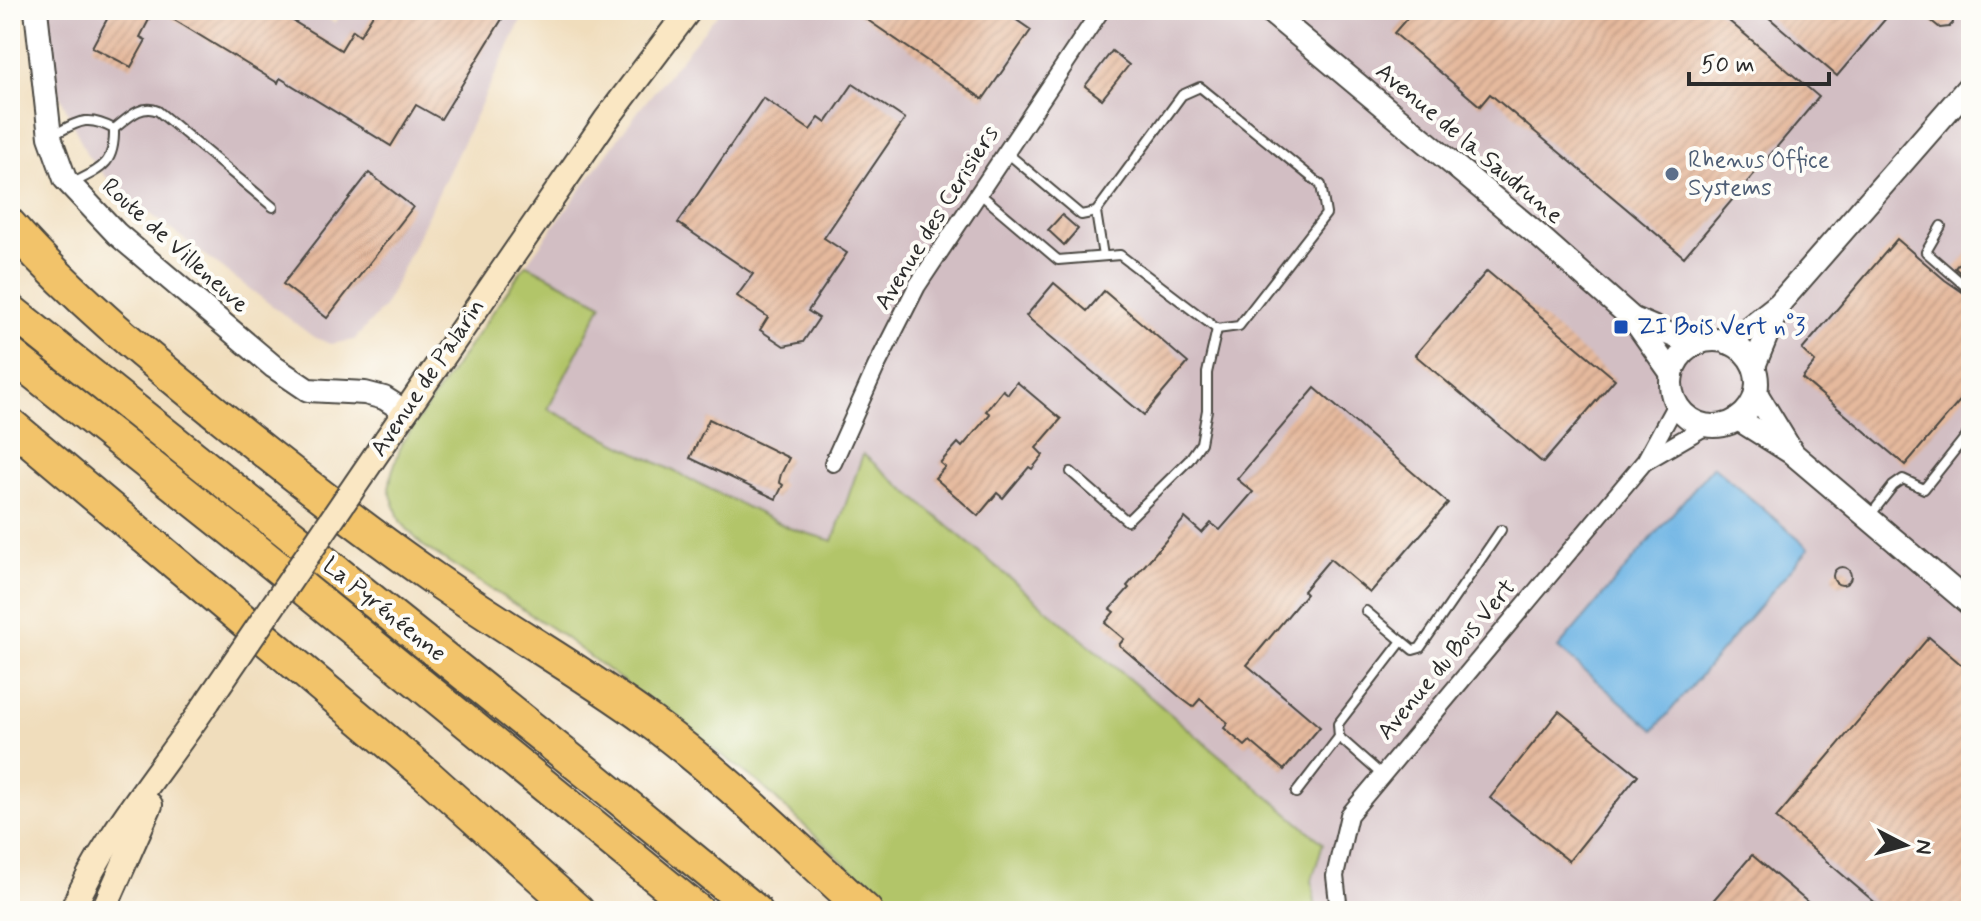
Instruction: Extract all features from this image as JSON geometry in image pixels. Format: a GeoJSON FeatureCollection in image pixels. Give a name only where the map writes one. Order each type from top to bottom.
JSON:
{"type":"FeatureCollection","features":[{"type":"Feature","properties":{"kind":"highway"},"geometry":{"type":"LineString","coordinates":[[10,225],[78,296],[144,355],[322,498],[438,582],[650,721],[714,773],[866,911]]}},
{"type":"Feature","properties":{"kind":"highway","name":"La Pyrénéenne"},"geometry":{"type":"LineString","coordinates":[[10,310],[756,911]]}},
{"type":"Feature","properties":{"kind":"highway","name":"La Pyrénéenne"},"geometry":{"type":"LineString","coordinates":[[10,354],[698,911]]}},
{"type":"Feature","properties":{"kind":"highway"},"geometry":{"type":"LineString","coordinates":[[10,424],[427,775],[578,911]]}},
{"type":"Feature","properties":{"kind":"main road","name":"Avenue de Palarin"},"geometry":{"type":"LineString","coordinates":[[72,911],[84,883],[156,773],[174,752],[579,159],[689,10]]}},
{"type":"Feature","properties":{"kind":"main road","name":"Avenue de Palarin"},"geometry":{"type":"LineString","coordinates":[[103,911],[174,752]]}},
{"type":"Feature","properties":{"kind":"street","name":"Route de Villeneuve"},"geometry":{"type":"LineString","coordinates":[[36,10],[50,137],[65,179],[117,234],[274,367],[308,390],[365,393],[384,398],[406,412]]}},
{"type":"Feature","properties":{"kind":"street","name":"Avenue des Cerisiers"},"geometry":{"type":"LineString","coordinates":[[833,463],[917,286],[1101,10]]}},
{"type":"Feature","properties":{"kind":"street","name":"Avenue de la Saudrune"},"geometry":{"type":"LineString","coordinates":[[1268,10],[1539,236],[1634,320],[1672,374]]}},
{"type":"Feature","properties":{"kind":"street"},"geometry":{"type":"LineString","coordinates":[[1729,343],[1779,304],[1971,84]]}},
{"type":"Feature","properties":{"kind":"street"},"geometry":{"type":"LineString","coordinates":[[1754,366],[1779,304]]}},
{"type":"Feature","properties":{"kind":"street","name":"Avenue de la Saudrune"},"geometry":{"type":"LineString","coordinates":[[1634,320],[1699,343]]}},
{"type":"Feature","properties":{"kind":"street"},"geometry":{"type":"LineString","coordinates":[[1719,340],[1729,343],[1739,348],[1754,366],[1756,393],[1747,412],[1738,419],[1717,427],[1694,422],[1676,404],[1671,385],[1677,361],[1686,350],[1699,343],[1719,340]]}},
{"type":"Feature","properties":{"kind":"street"},"geometry":{"type":"LineString","coordinates":[[1756,393],[1792,453]]}},
{"type":"Feature","properties":{"kind":"street","name":"Avenue du Bois Vert"},"geometry":{"type":"LineString","coordinates":[[1339,911],[1335,876],[1349,815],[1645,461],[1676,404]]}},
{"type":"Feature","properties":{"kind":"street"},"geometry":{"type":"LineString","coordinates":[[1738,419],[1792,453],[1971,605]]}},
{"type":"Feature","properties":{"kind":"street","name":"Avenue du Bois Vert"},"geometry":{"type":"LineString","coordinates":[[1645,461],[1706,426]]}},
{"type":"Feature","properties":{"kind":"lane"},"geometry":{"type":"LineString","coordinates":[[979,193],[1058,260],[1120,255],[1217,329],[1239,326],[1326,214],[1321,185],[1200,87],[1182,95],[1096,212],[1081,215],[1006,152]]}},
{"type":"Feature","properties":{"kind":"lane"},"geometry":{"type":"LineString","coordinates":[[71,184],[103,168],[111,157],[114,129],[142,109],[151,108],[273,207]]}},
{"type":"Feature","properties":{"kind":"lane"},"geometry":{"type":"LineString","coordinates":[[50,137],[80,121],[91,119],[114,129]]}},
{"type":"Feature","properties":{"kind":"lane"},"geometry":{"type":"LineString","coordinates":[[1096,212],[1103,256]]}},
{"type":"Feature","properties":{"kind":"lane"},"geometry":{"type":"LineString","coordinates":[[1941,226],[1926,252],[1971,291]]}},
{"type":"Feature","properties":{"kind":"lane"},"geometry":{"type":"LineString","coordinates":[[1071,472],[1127,521],[1162,488],[1201,443],[1207,410],[1207,373],[1217,329]]}},
{"type":"Feature","properties":{"kind":"lane"},"geometry":{"type":"LineString","coordinates":[[1868,517],[1893,486],[1903,479],[1924,489],[1971,430]]}},
{"type":"Feature","properties":{"kind":"lane"},"geometry":{"type":"LineString","coordinates":[[1366,611],[1413,650],[1420,648],[1501,530]]}},
{"type":"Feature","properties":{"kind":"lane"},"geometry":{"type":"LineString","coordinates":[[1296,793],[1339,737],[1338,724],[1402,641]]}},
{"type":"Feature","properties":{"kind":"lane"},"geometry":{"type":"LineString","coordinates":[[1339,737],[1382,775]]}},
{"type":"Feature","properties":{"kind":"shaded area"},"geometry":{"type":"Polygon","coordinates":[[[47,10],[313,10],[335,23],[343,10],[526,10],[384,307],[354,340],[330,344],[312,336],[116,188],[87,155],[57,89],[47,10]]]}},
{"type":"Feature","properties":{"kind":"shaded area"},"geometry":{"type":"Polygon","coordinates":[[[721,10],[1971,10],[1971,911],[1316,911],[1312,880],[1323,843],[864,455],[833,541],[789,528],[548,409],[602,305],[526,264],[639,110],[721,10]]]}},
{"type":"Feature","properties":{"kind":"green space"},"geometry":{"type":"Polygon","coordinates":[[[526,264],[602,304],[548,409],[789,528],[833,541],[863,454],[1323,843],[1312,880],[1316,911],[895,911],[758,782],[553,629],[422,545],[400,521],[389,489],[402,443],[526,264]]]}},
{"type":"Feature","properties":{"kind":"water"},"geometry":{"type":"Polygon","coordinates":[[[1713,466],[1809,548],[1654,730],[1558,648],[1713,466]]]}},
{"type":"Feature","properties":{"kind":"building"},"geometry":{"type":"Polygon","coordinates":[[[112,10],[154,10],[140,37],[146,40],[131,67],[92,47],[112,10]]]}},
{"type":"Feature","properties":{"kind":"building"},"geometry":{"type":"Polygon","coordinates":[[[158,10],[275,10],[341,50],[353,30],[360,35],[376,10],[486,10],[502,19],[441,119],[416,105],[391,146],[280,78],[278,83],[158,10]]]}},
{"type":"Feature","properties":{"kind":"building"},"geometry":{"type":"Polygon","coordinates":[[[853,10],[1002,10],[1031,30],[983,99],[853,10]]]}},
{"type":"Feature","properties":{"kind":"building"},"geometry":{"type":"Polygon","coordinates":[[[1414,10],[1716,10],[1819,97],[1684,257],[1490,94],[1480,106],[1394,33],[1414,10]]]}},
{"type":"Feature","properties":{"kind":"building"},"geometry":{"type":"Polygon","coordinates":[[[1760,10],[1893,10],[1837,76],[1760,10]]]}},
{"type":"Feature","properties":{"kind":"building"},"geometry":{"type":"Polygon","coordinates":[[[1918,10],[1951,10],[1953,23],[1940,28],[1918,10]]]}},
{"type":"Feature","properties":{"kind":"building"},"geometry":{"type":"Polygon","coordinates":[[[1112,51],[1129,65],[1102,99],[1085,86],[1112,51]]]}},
{"type":"Feature","properties":{"kind":"building"},"geometry":{"type":"Polygon","coordinates":[[[853,84],[905,119],[824,238],[847,253],[808,311],[819,318],[803,342],[784,346],[760,330],[768,317],[737,296],[753,274],[678,223],[763,98],[810,130],[819,118],[826,123],[853,84]]]}},
{"type":"Feature","properties":{"kind":"building"},"geometry":{"type":"Polygon","coordinates":[[[369,173],[413,207],[327,318],[283,284],[369,173]]]}},
{"type":"Feature","properties":{"kind":"building"},"geometry":{"type":"Polygon","coordinates":[[[1062,215],[1078,229],[1064,245],[1048,230],[1062,215]]]}},
{"type":"Feature","properties":{"kind":"building"},"geometry":{"type":"Polygon","coordinates":[[[1897,239],[1971,298],[1971,388],[1905,465],[1802,378],[1815,362],[1802,350],[1897,239]]]}},
{"type":"Feature","properties":{"kind":"building"},"geometry":{"type":"Polygon","coordinates":[[[1971,249],[1971,282],[1955,268],[1971,249]]]}},
{"type":"Feature","properties":{"kind":"building"},"geometry":{"type":"Polygon","coordinates":[[[1487,271],[1615,379],[1543,463],[1415,355],[1487,271]]]}},
{"type":"Feature","properties":{"kind":"building"},"geometry":{"type":"Polygon","coordinates":[[[1054,283],[1087,311],[1104,291],[1188,363],[1144,415],[1026,316],[1054,283]]]}},
{"type":"Feature","properties":{"kind":"building"},"geometry":{"type":"Polygon","coordinates":[[[1017,382],[1061,419],[1036,448],[1043,455],[1032,469],[1029,467],[1003,498],[997,493],[978,516],[935,478],[945,467],[940,463],[958,443],[962,447],[990,414],[986,411],[1003,390],[1008,394],[1017,382]]]}},
{"type":"Feature","properties":{"kind":"building"},"geometry":{"type":"Polygon","coordinates":[[[1315,388],[1448,503],[1370,593],[1330,559],[1303,591],[1306,594],[1247,665],[1320,727],[1284,770],[1250,741],[1245,746],[1224,728],[1228,723],[1200,699],[1193,707],[1181,698],[1119,645],[1124,639],[1105,623],[1114,612],[1110,609],[1129,588],[1127,586],[1185,518],[1202,533],[1211,523],[1220,530],[1253,492],[1237,479],[1315,388]]]}},
{"type":"Feature","properties":{"kind":"building"},"geometry":{"type":"Polygon","coordinates":[[[709,419],[789,458],[781,474],[779,482],[783,485],[776,499],[690,458],[709,419]]]}},
{"type":"Feature","properties":{"kind":"building"},"geometry":{"type":"Polygon","coordinates":[[[1838,567],[1846,567],[1851,576],[1849,583],[1838,585],[1833,580],[1833,572],[1838,567]]]}},
{"type":"Feature","properties":{"kind":"building"},"geometry":{"type":"Polygon","coordinates":[[[1929,637],[1971,673],[1971,911],[1885,911],[1776,818],[1929,637]]]}},
{"type":"Feature","properties":{"kind":"building"},"geometry":{"type":"Polygon","coordinates":[[[1559,711],[1638,775],[1569,861],[1490,798],[1559,711]]]}},
{"type":"Feature","properties":{"kind":"building"},"geometry":{"type":"Polygon","coordinates":[[[1752,855],[1818,911],[1704,911],[1752,855]]]}},
{"type":"Feature","properties":{"kind":"place","name":"Rhenus Office Systems"},"geometry":{"type":"Point","coordinates":[1672,174]}},
{"type":"Feature","properties":{"kind":"place","name":"ZI Bois Vert n°3"},"geometry":{"type":"Point","coordinates":[1621,327]}}]}
